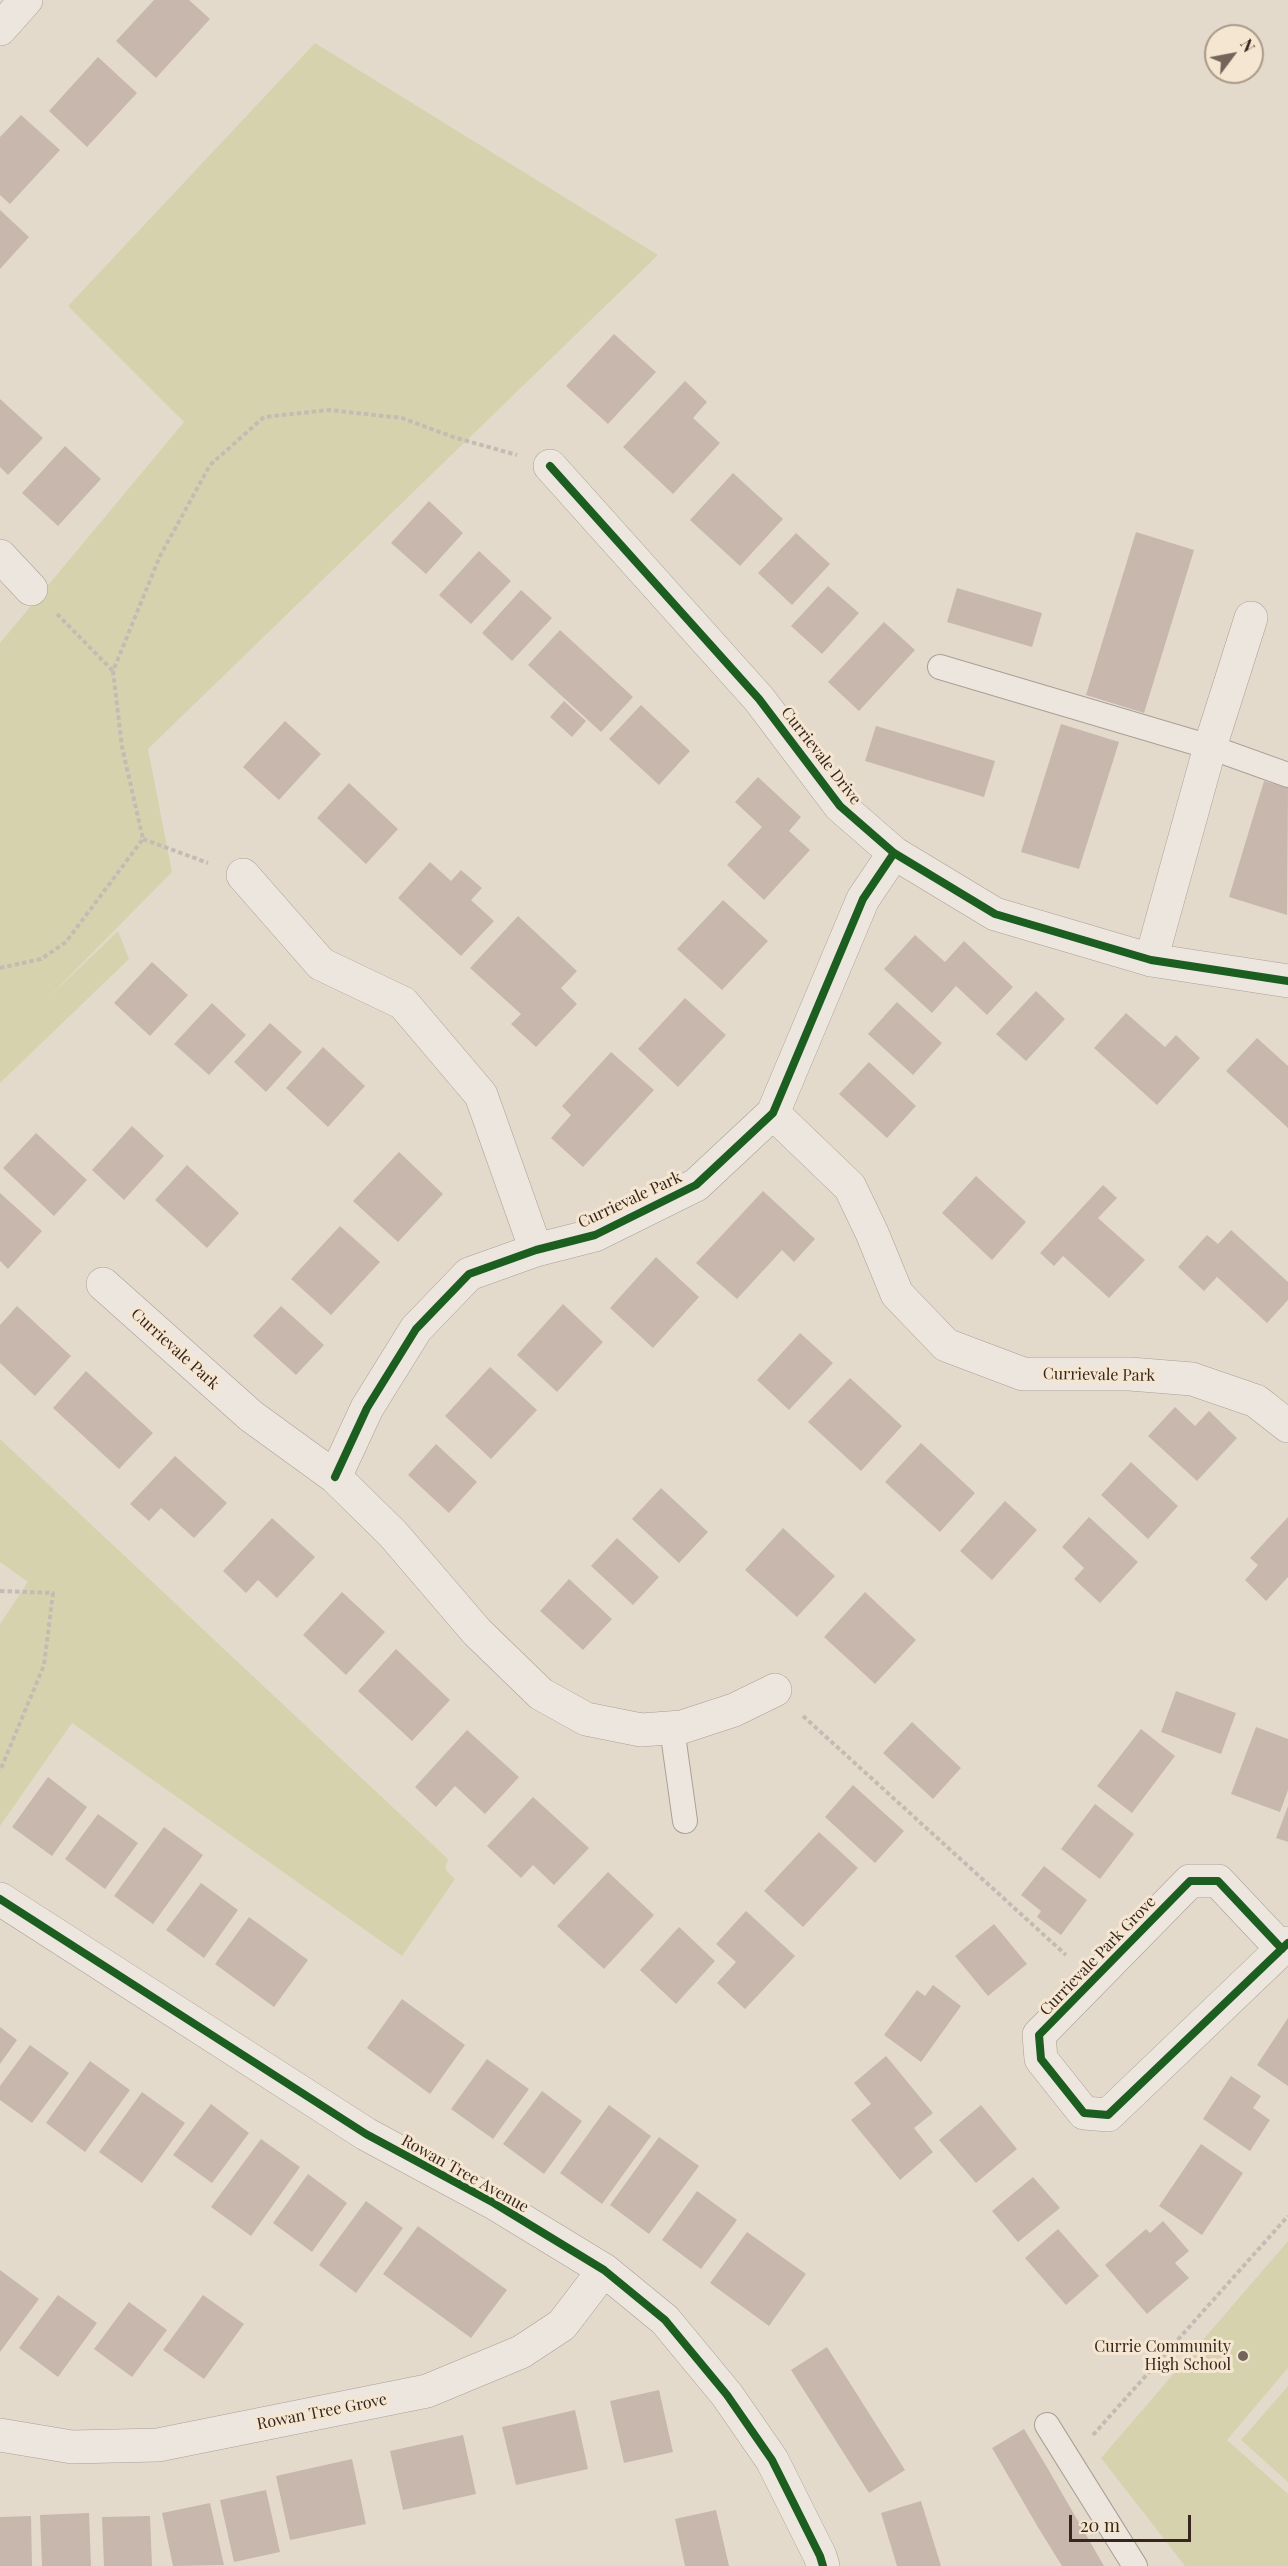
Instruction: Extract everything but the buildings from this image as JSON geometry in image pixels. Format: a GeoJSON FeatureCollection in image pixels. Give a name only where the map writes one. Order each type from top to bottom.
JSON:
{"type":"FeatureCollection","features":[{"type":"Feature","properties":{"kind":"street"},"geometry":{"type":"LineString","coordinates":[[0,29],[26,0]]}},
{"type":"Feature","properties":{"kind":"street","name":"Currievale Drive"},"geometry":{"type":"LineString","coordinates":[[550,466],[759,699],[840,806],[894,853],[995,914],[1151,960],[1288,981]]}},
{"type":"Feature","properties":{"kind":"street"},"geometry":{"type":"LineString","coordinates":[[0,556],[32,589]]}},
{"type":"Feature","properties":{"kind":"street"},"geometry":{"type":"LineString","coordinates":[[1151,960],[1210,747],[1251,618]]}},
{"type":"Feature","properties":{"kind":"street","name":"Currievale Park"},"geometry":{"type":"LineString","coordinates":[[335,1477],[368,1408],[416,1329],[469,1274],[536,1250],[595,1235],[696,1185],[773,1113],[863,899],[894,853]]}},
{"type":"Feature","properties":{"kind":"street"},"geometry":{"type":"LineString","coordinates":[[243,875],[321,964],[403,1003],[481,1095],[536,1250]]}},
{"type":"Feature","properties":{"kind":"street","name":"Currievale Park"},"geometry":{"type":"LineString","coordinates":[[773,1113],[850,1187],[897,1294],[946,1346],[1023,1374],[1130,1374],[1192,1379],[1256,1401],[1288,1426]]}},
{"type":"Feature","properties":{"kind":"street","name":"Currievale Park"},"geometry":{"type":"LineString","coordinates":[[103,1284],[251,1416],[335,1477],[393,1534],[477,1632],[542,1694],[586,1719],[641,1730],[682,1727],[734,1710],[775,1690]]}},
{"type":"Feature","properties":{"kind":"street","name":"Currievale Park Grove"},"geometry":{"type":"LineString","coordinates":[[1190,1881],[1218,1881],[1285,1946],[1108,2115],[1084,2113],[1041,2059],[1039,2035],[1190,1881]]}},
{"type":"Feature","properties":{"kind":"street","name":"Rowan Tree Avenue"},"geometry":{"type":"LineString","coordinates":[[0,1899],[366,2134],[494,2203],[604,2270],[665,2320],[727,2394],[772,2460],[823,2566]]}},
{"type":"Feature","properties":{"kind":"street","name":"Rowan Tree Grove"},"geometry":{"type":"LineString","coordinates":[[0,2436],[72,2447],[158,2445],[427,2391],[521,2352],[562,2325],[604,2270]]}},
{"type":"Feature","properties":{"kind":"lane"},"geometry":{"type":"LineString","coordinates":[[940,667],[1210,747],[1288,775]]}},
{"type":"Feature","properties":{"kind":"lane"},"geometry":{"type":"LineString","coordinates":[[672,1728],[685,1821]]}},
{"type":"Feature","properties":{"kind":"lane"},"geometry":{"type":"LineString","coordinates":[[1047,2425],[1135,2566]]}},
{"type":"Feature","properties":{"kind":"path"},"geometry":{"type":"LineString","coordinates":[[0,968],[41,959],[66,942],[143,839],[122,747],[113,671],[160,556],[210,465],[264,417],[329,410],[402,418],[550,466]]}},
{"type":"Feature","properties":{"kind":"path"},"geometry":{"type":"LineString","coordinates":[[32,589],[113,671]]}},
{"type":"Feature","properties":{"kind":"path"},"geometry":{"type":"LineString","coordinates":[[143,839],[243,875]]}},
{"type":"Feature","properties":{"kind":"path"},"geometry":{"type":"LineString","coordinates":[[0,1591],[53,1593],[44,1665],[0,1771]]}},
{"type":"Feature","properties":{"kind":"path"},"geometry":{"type":"LineString","coordinates":[[775,1690],[1093,1980]]}},
{"type":"Feature","properties":{"kind":"path"},"geometry":{"type":"LineString","coordinates":[[1071,2461],[1288,2216]]}},
{"type":"Feature","properties":{"kind":"shaded area"},"geometry":{"type":"Polygon","coordinates":[[[315,43],[658,255],[148,749],[172,872],[48,998],[118,931],[129,959],[0,1083],[0,643],[184,422],[68,306],[315,43]]]}},
{"type":"Feature","properties":{"kind":"shaded area"},"geometry":{"type":"Polygon","coordinates":[[[0,1439],[448,1859],[445,1869],[455,1879],[402,1956],[72,1723],[0,1826],[0,1624],[28,1582],[0,1562],[0,1439]]]}},
{"type":"Feature","properties":{"kind":"shaded area","name":"Currie Community High School"},"geometry":{"type":"Polygon","coordinates":[[[1288,2241],[1288,2368],[1227,2440],[1288,2494],[1288,2566],[1185,2566],[1101,2458],[1288,2241]]]}},
{"type":"Feature","properties":{"kind":"shaded area"},"geometry":{"type":"Polygon","coordinates":[[[1288,2386],[1288,2482],[1241,2440],[1288,2386]]]}},
{"type":"Feature","properties":{"kind":"cycle path"},"geometry":{"type":"LineString","coordinates":[[550,466],[759,699],[840,806],[894,853],[995,914],[1151,960],[1288,981]]}},
{"type":"Feature","properties":{"kind":"cycle path"},"geometry":{"type":"LineString","coordinates":[[335,1477],[367,1408],[416,1329],[469,1274],[536,1250],[595,1235],[696,1185],[773,1113],[863,899],[894,853]]}},
{"type":"Feature","properties":{"kind":"cycle path"},"geometry":{"type":"LineString","coordinates":[[1282,1949],[1218,1881],[1190,1881],[1039,2035],[1041,2059],[1084,2113],[1108,2115],[1288,1943]]}},
{"type":"Feature","properties":{"kind":"cycle path"},"geometry":{"type":"LineString","coordinates":[[0,1899],[366,2134],[494,2203],[604,2270],[665,2320],[727,2395],[772,2460],[823,2566]]}},
{"type":"Feature","properties":{"kind":"place","name":"Currie Community High School"},"geometry":{"type":"Point","coordinates":[1243,2356]}}]}
